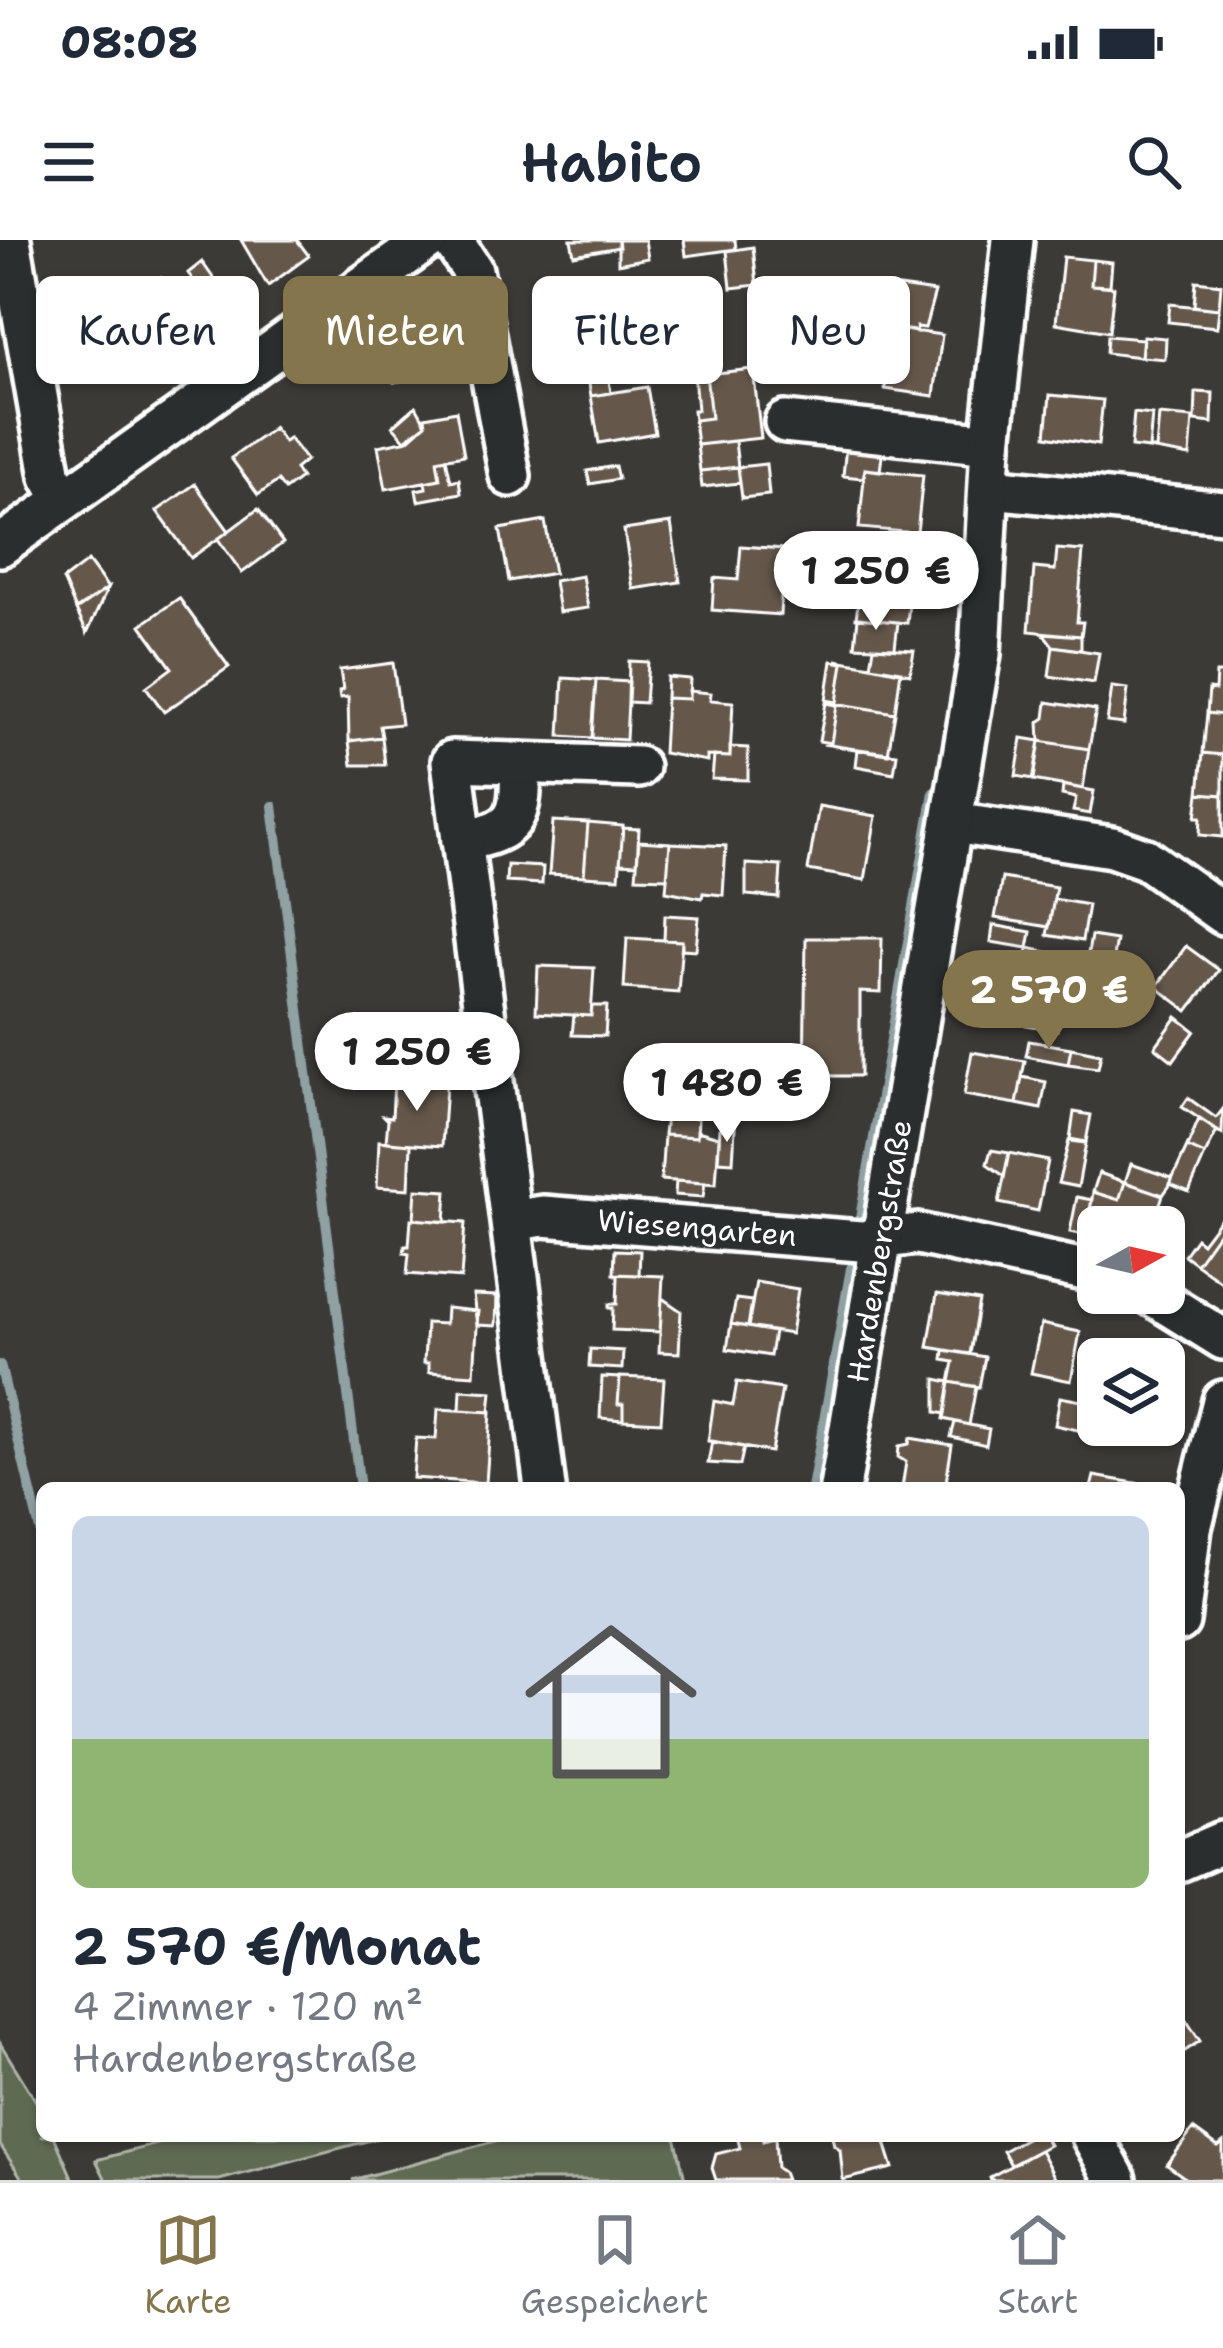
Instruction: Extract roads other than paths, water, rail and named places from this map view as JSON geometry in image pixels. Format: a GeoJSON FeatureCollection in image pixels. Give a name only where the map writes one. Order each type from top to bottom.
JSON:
{"type":"FeatureCollection","features":[{"type":"Feature","properties":{"kind":"street"},"geometry":{"type":"LineString","coordinates":[[10,240],[51,477],[64,500]]}},
{"type":"Feature","properties":{"kind":"street"},"geometry":{"type":"LineString","coordinates":[[0,546],[428,240]]}},
{"type":"Feature","properties":{"kind":"street"},"geometry":{"type":"LineString","coordinates":[[452,240],[472,270],[510,476]]}},
{"type":"Feature","properties":{"kind":"street","name":"Hardenbergstraße"},"geometry":{"type":"LineString","coordinates":[[841,1482],[980,654],[991,444],[1013,240]]}},
{"type":"Feature","properties":{"kind":"street"},"geometry":{"type":"LineString","coordinates":[[785,422],[991,444]]}},
{"type":"Feature","properties":{"kind":"street"},"geometry":{"type":"LineString","coordinates":[[992,488],[1223,512]]}},
{"type":"Feature","properties":{"kind":"street"},"geometry":{"type":"LineString","coordinates":[[544,1482],[452,761],[638,767]]}},
{"type":"Feature","properties":{"kind":"street"},"geometry":{"type":"LineString","coordinates":[[462,842],[489,836],[513,821],[521,802],[520,763]]}},
{"type":"Feature","properties":{"kind":"street"},"geometry":{"type":"LineString","coordinates":[[954,823],[1112,847],[1146,859],[1223,914]]}},
{"type":"Feature","properties":{"kind":"street","name":"Wiesengarten"},"geometry":{"type":"LineString","coordinates":[[512,1221],[543,1216],[884,1241],[918,1234],[1077,1268]]}},
{"type":"Feature","properties":{"kind":"street"},"geometry":{"type":"LineString","coordinates":[[1183,1314],[1223,1339]]}},
{"type":"Feature","properties":{"kind":"street"},"geometry":{"type":"LineString","coordinates":[[1185,1574],[1191,1528],[1223,1401]]}},
{"type":"Feature","properties":{"kind":"street"},"geometry":{"type":"LineString","coordinates":[[1185,1856],[1223,1842]]}},
{"type":"Feature","properties":{"kind":"street"},"geometry":{"type":"LineString","coordinates":[[1095,2142],[1116,2180]]}},
{"type":"Feature","properties":{"kind":"waterway"},"geometry":{"type":"LineString","coordinates":[[858,1229],[934,792]]}},
{"type":"Feature","properties":{"kind":"waterway"},"geometry":{"type":"LineString","coordinates":[[273,806],[359,1482]]}},
{"type":"Feature","properties":{"kind":"waterway"},"geometry":{"type":"LineString","coordinates":[[813,1482],[851,1268]]}},
{"type":"Feature","properties":{"kind":"waterway"},"geometry":{"type":"LineString","coordinates":[[0,1365],[36,1513]]}}]}
